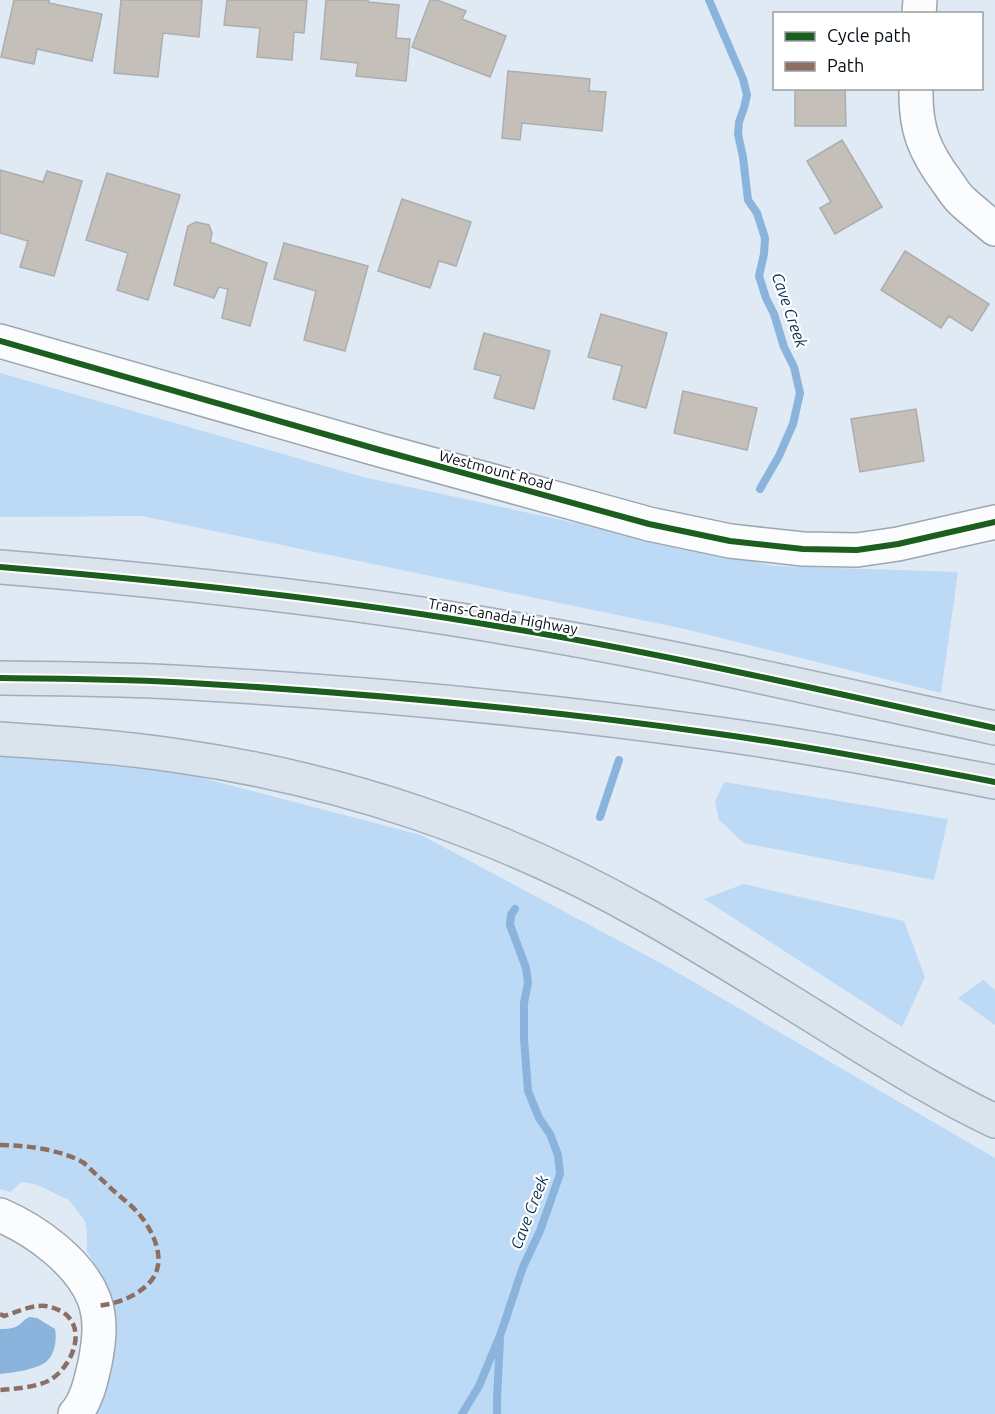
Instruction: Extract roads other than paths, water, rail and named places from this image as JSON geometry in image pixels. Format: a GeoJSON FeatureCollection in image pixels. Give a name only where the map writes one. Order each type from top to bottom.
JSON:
{"type":"FeatureCollection","features":[{"type":"Feature","properties":{"kind":"highway","name":"Trans-Canada Highway"},"geometry":{"type":"LineString","coordinates":[[0,567],[213,586],[402,610],[510,628],[725,670],[995,728]]}},
{"type":"Feature","properties":{"kind":"highway"},"geometry":{"type":"LineString","coordinates":[[0,678],[189,683],[500,707],[715,734],[915,766],[995,782]]}},
{"type":"Feature","properties":{"kind":"highway"},"geometry":{"type":"LineString","coordinates":[[0,739],[179,756],[256,770],[345,790],[471,832],[591,885],[643,913],[903,1072],[995,1121]]}},
{"type":"Feature","properties":{"kind":"street"},"geometry":{"type":"LineString","coordinates":[[916,90],[920,134],[938,170],[961,200],[995,229]]}},
{"type":"Feature","properties":{"kind":"street","name":"Westmount Road"},"geometry":{"type":"LineString","coordinates":[[0,341],[391,454],[649,524],[730,541],[803,549],[857,550],[898,544],[995,522]]}},
{"type":"Feature","properties":{"kind":"street"},"geometry":{"type":"LineString","coordinates":[[0,1215],[33,1233],[56,1250],[75,1268],[94,1299],[99,1320],[98,1349],[86,1396],[75,1414]]}},
{"type":"Feature","properties":{"kind":"waterway","name":"Cave Creek"},"geometry":{"type":"LineString","coordinates":[[709,0],[743,79],[747,95],[738,134],[748,200],[757,213],[765,238],[759,276],[784,347],[794,367],[800,393],[793,424],[779,456],[760,489]]}},
{"type":"Feature","properties":{"kind":"waterway","name":"Cave Creek"},"geometry":{"type":"LineString","coordinates":[[600,817],[619,760]]}},
{"type":"Feature","properties":{"kind":"waterway","name":"Cave Creek"},"geometry":{"type":"LineString","coordinates":[[462,1414],[479,1386],[501,1333],[523,1267],[540,1231],[560,1174],[558,1155],[550,1134],[539,1118],[528,1091],[524,1038],[524,1003],[528,983],[526,968],[510,925],[511,915],[515,909]]}},
{"type":"Feature","properties":{"kind":"waterway"},"geometry":{"type":"LineString","coordinates":[[497,1414],[500,1340]]}}]}
